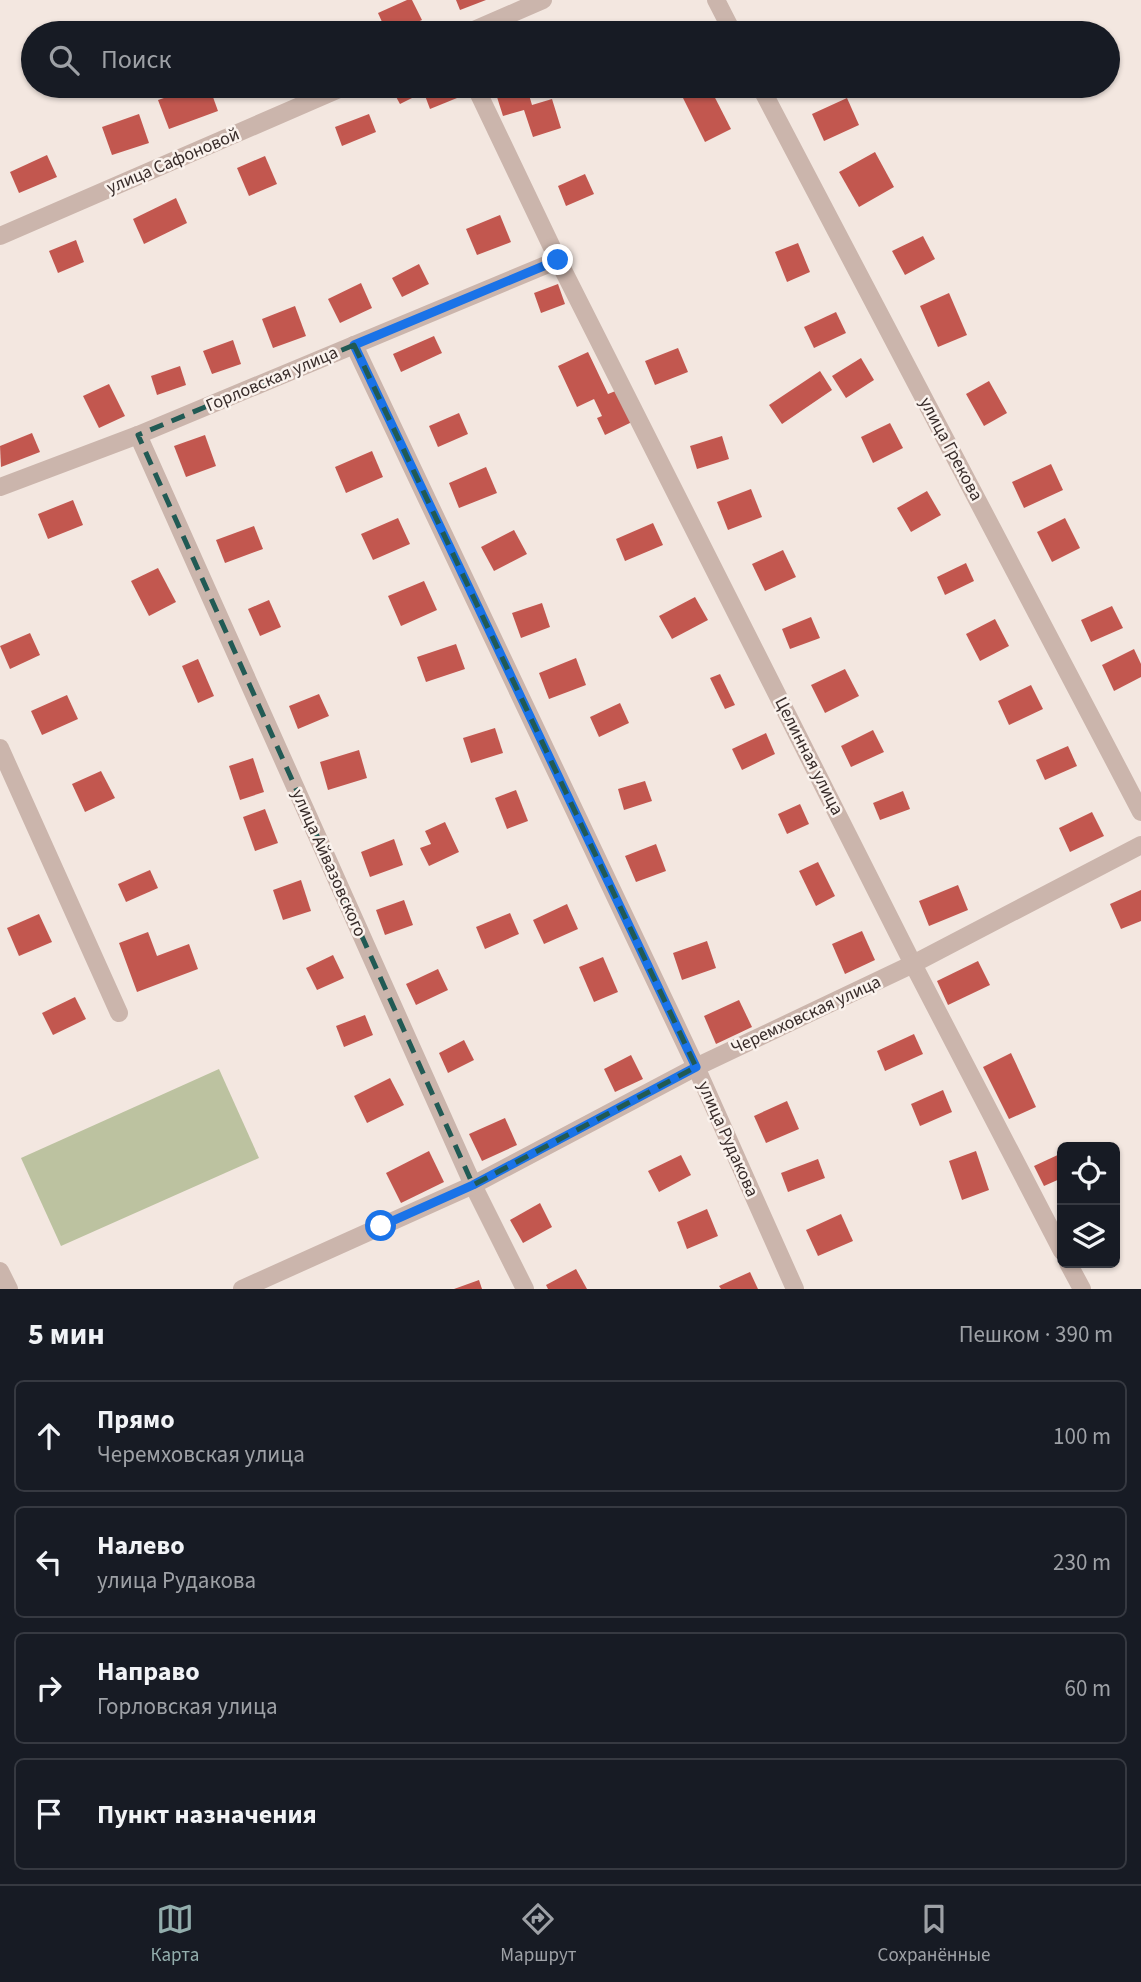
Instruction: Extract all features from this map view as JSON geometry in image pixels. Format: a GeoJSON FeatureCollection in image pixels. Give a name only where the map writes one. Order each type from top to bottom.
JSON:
{"type":"FeatureCollection","features":[{"type":"Feature","properties":{"kind":"street"},"geometry":{"type":"LineString","coordinates":[[495,21],[543,0]]}},
{"type":"Feature","properties":{"kind":"street"},"geometry":{"type":"LineString","coordinates":[[716,0],[727,21]]}},
{"type":"Feature","properties":{"kind":"street","name":"улица Сафоновой"},"geometry":{"type":"LineString","coordinates":[[0,236],[318,98]]}},
{"type":"Feature","properties":{"kind":"street"},"geometry":{"type":"LineString","coordinates":[[481,98],[558,260]]}},
{"type":"Feature","properties":{"kind":"street","name":"улица Грекова"},"geometry":{"type":"LineString","coordinates":[[767,98],[1141,812]]}},
{"type":"Feature","properties":{"kind":"street","name":"Горловская улица"},"geometry":{"type":"LineString","coordinates":[[0,487],[138,435],[558,260]]}},
{"type":"Feature","properties":{"kind":"street","name":"Целинная улица"},"geometry":{"type":"LineString","coordinates":[[558,260],[1057,1241]]}},
{"type":"Feature","properties":{"kind":"street","name":"улица Рудакова"},"geometry":{"type":"LineString","coordinates":[[354,345],[696,1067],[795,1289]]}},
{"type":"Feature","properties":{"kind":"street","name":"улица Айвазовского"},"geometry":{"type":"LineString","coordinates":[[138,435],[473,1185],[525,1289]]}},
{"type":"Feature","properties":{"kind":"street"},"geometry":{"type":"LineString","coordinates":[[0,748],[119,1013]]}},
{"type":"Feature","properties":{"kind":"street","name":"Черемховская улица"},"geometry":{"type":"LineString","coordinates":[[242,1289],[279,1282],[473,1185],[696,1067],[914,964],[1141,845]]}},
{"type":"Feature","properties":{"kind":"street"},"geometry":{"type":"LineString","coordinates":[[1071,1268],[1082,1289]]}},
{"type":"Feature","properties":{"kind":"street"},"geometry":{"type":"LineString","coordinates":[[0,1271],[9,1289]]}},
{"type":"Feature","properties":{"kind":"highlighted area"},"geometry":{"type":"Polygon","coordinates":[[[354,345],[696,1067],[473,1185],[138,435],[354,345]]]}},
{"type":"Feature","properties":{"kind":"green space"},"geometry":{"type":"Polygon","coordinates":[[[219,1069],[259,1158],[61,1246],[21,1158],[219,1069]]]}},
{"type":"Feature","properties":{"kind":"building"},"geometry":{"type":"Polygon","coordinates":[[[412,0],[422,20],[382,21],[378,13],[412,0]]]}},
{"type":"Feature","properties":{"kind":"building"},"geometry":{"type":"Polygon","coordinates":[[[456,0],[486,0],[460,10],[456,0]]]}},
{"type":"Feature","properties":{"kind":"building"},"geometry":{"type":"Polygon","coordinates":[[[213,98],[218,111],[169,129],[158,100],[213,98]]]}},
{"type":"Feature","properties":{"kind":"building"},"geometry":{"type":"Polygon","coordinates":[[[397,98],[412,98],[400,104],[397,98]]]}},
{"type":"Feature","properties":{"kind":"building"},"geometry":{"type":"Polygon","coordinates":[[[426,98],[457,98],[430,109],[426,98]]]}},
{"type":"Feature","properties":{"kind":"building"},"geometry":{"type":"Polygon","coordinates":[[[497,98],[530,98],[532,105],[552,99],[561,128],[533,137],[524,110],[503,116],[497,98]]]}},
{"type":"Feature","properties":{"kind":"building"},"geometry":{"type":"Polygon","coordinates":[[[683,98],[715,98],[731,129],[705,142],[683,98]]]}},
{"type":"Feature","properties":{"kind":"building"},"geometry":{"type":"Polygon","coordinates":[[[847,98],[859,125],[824,141],[812,114],[847,98]]]}},
{"type":"Feature","properties":{"kind":"building"},"geometry":{"type":"Polygon","coordinates":[[[139,114],[149,143],[112,155],[102,127],[139,114]]]}},
{"type":"Feature","properties":{"kind":"building"},"geometry":{"type":"Polygon","coordinates":[[[369,114],[376,132],[342,146],[335,127],[369,114]]]}},
{"type":"Feature","properties":{"kind":"building"},"geometry":{"type":"Polygon","coordinates":[[[875,152],[894,187],[859,207],[839,172],[875,152]]]}},
{"type":"Feature","properties":{"kind":"building"},"geometry":{"type":"Polygon","coordinates":[[[47,155],[57,177],[19,193],[10,172],[47,155]]]}},
{"type":"Feature","properties":{"kind":"building"},"geometry":{"type":"Polygon","coordinates":[[[265,156],[277,184],[249,196],[237,168],[265,156]]]}},
{"type":"Feature","properties":{"kind":"building"},"geometry":{"type":"Polygon","coordinates":[[[585,174],[594,194],[566,206],[558,186],[585,174]]]}},
{"type":"Feature","properties":{"kind":"building"},"geometry":{"type":"Polygon","coordinates":[[[176,198],[187,223],[144,244],[133,219],[176,198]]]}},
{"type":"Feature","properties":{"kind":"building"},"geometry":{"type":"Polygon","coordinates":[[[500,215],[511,242],[477,255],[466,229],[500,215]]]}},
{"type":"Feature","properties":{"kind":"building"},"geometry":{"type":"Polygon","coordinates":[[[923,236],[935,259],[905,275],[892,251],[923,236]]]}},
{"type":"Feature","properties":{"kind":"building"},"geometry":{"type":"Polygon","coordinates":[[[76,240],[84,262],[58,273],[49,251],[76,240]]]}},
{"type":"Feature","properties":{"kind":"building"},"geometry":{"type":"Polygon","coordinates":[[[798,243],[810,272],[787,282],[775,252],[798,243]]]}},
{"type":"Feature","properties":{"kind":"building"},"geometry":{"type":"Polygon","coordinates":[[[419,264],[429,284],[402,297],[392,278],[419,264]]]}},
{"type":"Feature","properties":{"kind":"building"},"geometry":{"type":"Polygon","coordinates":[[[361,283],[372,308],[340,323],[328,299],[361,283]]]}},
{"type":"Feature","properties":{"kind":"building"},"geometry":{"type":"Polygon","coordinates":[[[558,284],[565,304],[541,313],[534,293],[558,284]]]}},
{"type":"Feature","properties":{"kind":"building"},"geometry":{"type":"Polygon","coordinates":[[[949,293],[967,335],[938,347],[920,306],[949,293]]]}},
{"type":"Feature","properties":{"kind":"building"},"geometry":{"type":"Polygon","coordinates":[[[295,306],[306,336],[273,348],[262,319],[295,306]]]}},
{"type":"Feature","properties":{"kind":"building"},"geometry":{"type":"Polygon","coordinates":[[[836,312],[846,333],[814,348],[804,327],[836,312]]]}},
{"type":"Feature","properties":{"kind":"building"},"geometry":{"type":"Polygon","coordinates":[[[434,336],[442,353],[401,372],[393,354],[434,336]]]}},
{"type":"Feature","properties":{"kind":"building"},"geometry":{"type":"Polygon","coordinates":[[[233,340],[241,364],[212,374],[203,351],[233,340]]]}},
{"type":"Feature","properties":{"kind":"building"},"geometry":{"type":"Polygon","coordinates":[[[678,348],[688,372],[655,385],[645,361],[678,348]]]}},
{"type":"Feature","properties":{"kind":"building"},"geometry":{"type":"Polygon","coordinates":[[[588,352],[608,394],[618,390],[632,422],[605,435],[597,418],[602,416],[594,399],[577,407],[558,366],[588,352]]]}},
{"type":"Feature","properties":{"kind":"building"},"geometry":{"type":"Polygon","coordinates":[[[861,358],[874,380],[846,398],[832,376],[861,358]]]}},
{"type":"Feature","properties":{"kind":"building"},"geometry":{"type":"Polygon","coordinates":[[[180,366],[186,385],[157,395],[151,376],[180,366]]]}},
{"type":"Feature","properties":{"kind":"building"},"geometry":{"type":"Polygon","coordinates":[[[820,371],[832,390],[782,424],[769,405],[820,371]]]}},
{"type":"Feature","properties":{"kind":"building"},"geometry":{"type":"Polygon","coordinates":[[[989,381],[1007,413],[984,426],[966,394],[989,381]]]}},
{"type":"Feature","properties":{"kind":"building"},"geometry":{"type":"Polygon","coordinates":[[[109,384],[125,416],[99,428],[83,396],[109,384]]]}},
{"type":"Feature","properties":{"kind":"building"},"geometry":{"type":"Polygon","coordinates":[[[459,413],[468,434],[438,447],[429,426],[459,413]]]}},
{"type":"Feature","properties":{"kind":"building"},"geometry":{"type":"Polygon","coordinates":[[[890,423],[903,448],[873,463],[861,437],[890,423]]]}},
{"type":"Feature","properties":{"kind":"building"},"geometry":{"type":"Polygon","coordinates":[[[32,433],[40,452],[1,467],[0,446],[32,433]]]}},
{"type":"Feature","properties":{"kind":"building"},"geometry":{"type":"Polygon","coordinates":[[[205,435],[216,466],[186,477],[174,446],[205,435]]]}},
{"type":"Feature","properties":{"kind":"building"},"geometry":{"type":"Polygon","coordinates":[[[722,436],[729,459],[697,469],[690,446],[722,436]]]}},
{"type":"Feature","properties":{"kind":"building"},"geometry":{"type":"Polygon","coordinates":[[[372,451],[383,477],[346,493],[335,467],[372,451]]]}},
{"type":"Feature","properties":{"kind":"building"},"geometry":{"type":"Polygon","coordinates":[[[1051,464],[1063,490],[1024,508],[1012,482],[1051,464]]]}},
{"type":"Feature","properties":{"kind":"building"},"geometry":{"type":"Polygon","coordinates":[[[486,467],[497,493],[459,508],[449,483],[486,467]]]}},
{"type":"Feature","properties":{"kind":"building"},"geometry":{"type":"Polygon","coordinates":[[[751,489],[762,517],[728,530],[717,502],[751,489]]]}},
{"type":"Feature","properties":{"kind":"building"},"geometry":{"type":"Polygon","coordinates":[[[927,491],[941,515],[911,532],[897,508],[927,491]]]}},
{"type":"Feature","properties":{"kind":"building"},"geometry":{"type":"Polygon","coordinates":[[[73,500],[83,525],[48,539],[38,514],[73,500]]]}},
{"type":"Feature","properties":{"kind":"building"},"geometry":{"type":"Polygon","coordinates":[[[398,518],[410,544],[373,560],[361,534],[398,518]]]}},
{"type":"Feature","properties":{"kind":"building"},"geometry":{"type":"Polygon","coordinates":[[[1065,518],[1080,548],[1052,562],[1037,532],[1065,518]]]}},
{"type":"Feature","properties":{"kind":"building"},"geometry":{"type":"Polygon","coordinates":[[[653,523],[663,545],[625,561],[616,539],[653,523]]]}},
{"type":"Feature","properties":{"kind":"building"},"geometry":{"type":"Polygon","coordinates":[[[254,526],[263,549],[225,563],[216,540],[254,526]]]}},
{"type":"Feature","properties":{"kind":"building"},"geometry":{"type":"Polygon","coordinates":[[[514,530],[527,554],[494,571],[481,547],[514,530]]]}},
{"type":"Feature","properties":{"kind":"building"},"geometry":{"type":"Polygon","coordinates":[[[783,550],[796,577],[765,591],[752,564],[783,550]]]}},
{"type":"Feature","properties":{"kind":"building"},"geometry":{"type":"Polygon","coordinates":[[[966,563],[974,581],[945,595],[937,577],[966,563]]]}},
{"type":"Feature","properties":{"kind":"building"},"geometry":{"type":"Polygon","coordinates":[[[158,568],[176,602],[149,616],[131,581],[158,568]]]}},
{"type":"Feature","properties":{"kind":"building"},"geometry":{"type":"Polygon","coordinates":[[[424,581],[437,610],[401,626],[388,596],[424,581]]]}},
{"type":"Feature","properties":{"kind":"building"},"geometry":{"type":"Polygon","coordinates":[[[695,597],[708,620],[672,639],[659,616],[695,597]]]}},
{"type":"Feature","properties":{"kind":"building"},"geometry":{"type":"Polygon","coordinates":[[[269,600],[281,627],[260,636],[248,609],[269,600]]]}},
{"type":"Feature","properties":{"kind":"building"},"geometry":{"type":"Polygon","coordinates":[[[542,603],[550,627],[521,638],[512,613],[542,603]]]}},
{"type":"Feature","properties":{"kind":"building"},"geometry":{"type":"Polygon","coordinates":[[[1112,606],[1123,628],[1091,642],[1081,620],[1112,606]]]}},
{"type":"Feature","properties":{"kind":"building"},"geometry":{"type":"Polygon","coordinates":[[[811,617],[820,638],[790,649],[782,629],[811,617]]]}},
{"type":"Feature","properties":{"kind":"building"},"geometry":{"type":"Polygon","coordinates":[[[995,619],[1009,646],[980,661],[966,634],[995,619]]]}},
{"type":"Feature","properties":{"kind":"building"},"geometry":{"type":"Polygon","coordinates":[[[30,633],[40,655],[10,669],[0,646],[30,633]]]}},
{"type":"Feature","properties":{"kind":"building"},"geometry":{"type":"Polygon","coordinates":[[[456,644],[465,669],[426,682],[417,657],[456,644]]]}},
{"type":"Feature","properties":{"kind":"building"},"geometry":{"type":"Polygon","coordinates":[[[1134,649],[1141,664],[1141,677],[1114,691],[1102,665],[1134,649]]]}},
{"type":"Feature","properties":{"kind":"building"},"geometry":{"type":"Polygon","coordinates":[[[576,658],[586,685],[549,699],[539,673],[576,658]]]}},
{"type":"Feature","properties":{"kind":"building"},"geometry":{"type":"Polygon","coordinates":[[[198,659],[214,696],[198,703],[182,666],[198,659]]]}},
{"type":"Feature","properties":{"kind":"building"},"geometry":{"type":"Polygon","coordinates":[[[845,669],[859,696],[825,713],[811,685],[845,669]]]}},
{"type":"Feature","properties":{"kind":"building"},"geometry":{"type":"Polygon","coordinates":[[[720,674],[735,705],[725,709],[710,678],[720,674]]]}},
{"type":"Feature","properties":{"kind":"building"},"geometry":{"type":"Polygon","coordinates":[[[1031,685],[1043,709],[1009,725],[998,701],[1031,685]]]}},
{"type":"Feature","properties":{"kind":"building"},"geometry":{"type":"Polygon","coordinates":[[[319,694],[329,716],[298,729],[289,706],[319,694]]]}},
{"type":"Feature","properties":{"kind":"building"},"geometry":{"type":"Polygon","coordinates":[[[67,695],[78,719],[42,735],[31,711],[67,695]]]}},
{"type":"Feature","properties":{"kind":"building"},"geometry":{"type":"Polygon","coordinates":[[[620,703],[629,723],[599,737],[590,717],[620,703]]]}},
{"type":"Feature","properties":{"kind":"building"},"geometry":{"type":"Polygon","coordinates":[[[495,728],[503,753],[471,763],[463,738],[495,728]]]}},
{"type":"Feature","properties":{"kind":"building"},"geometry":{"type":"Polygon","coordinates":[[[873,730],[884,752],[851,767],[841,746],[873,730]]]}},
{"type":"Feature","properties":{"kind":"building"},"geometry":{"type":"Polygon","coordinates":[[[766,733],[775,754],[742,770],[732,749],[766,733]]]}},
{"type":"Feature","properties":{"kind":"building"},"geometry":{"type":"Polygon","coordinates":[[[1068,746],[1077,766],[1045,780],[1036,760],[1068,746]]]}},
{"type":"Feature","properties":{"kind":"building"},"geometry":{"type":"Polygon","coordinates":[[[359,750],[367,778],[328,790],[320,762],[359,750]]]}},
{"type":"Feature","properties":{"kind":"building"},"geometry":{"type":"Polygon","coordinates":[[[253,758],[264,792],[240,800],[229,766],[253,758]]]}},
{"type":"Feature","properties":{"kind":"building"},"geometry":{"type":"Polygon","coordinates":[[[101,771],[115,798],[85,812],[72,784],[101,771]]]}},
{"type":"Feature","properties":{"kind":"building"},"geometry":{"type":"Polygon","coordinates":[[[645,781],[652,801],[624,810],[618,789],[645,781]]]}},
{"type":"Feature","properties":{"kind":"building"},"geometry":{"type":"Polygon","coordinates":[[[516,790],[528,821],[507,829],[495,798],[516,790]]]}},
{"type":"Feature","properties":{"kind":"building"},"geometry":{"type":"Polygon","coordinates":[[[903,791],[910,809],[880,820],[873,803],[903,791]]]}},
{"type":"Feature","properties":{"kind":"building"},"geometry":{"type":"Polygon","coordinates":[[[800,804],[809,824],[787,834],[778,814],[800,804]]]}},
{"type":"Feature","properties":{"kind":"building"},"geometry":{"type":"Polygon","coordinates":[[[265,809],[278,843],[255,851],[243,817],[265,809]]]}},
{"type":"Feature","properties":{"kind":"building"},"geometry":{"type":"Polygon","coordinates":[[[1092,812],[1104,836],[1070,852],[1059,828],[1092,812]]]}},
{"type":"Feature","properties":{"kind":"building"},"geometry":{"type":"Polygon","coordinates":[[[445,822],[459,852],[429,866],[420,848],[431,844],[425,831],[445,822]]]}},
{"type":"Feature","properties":{"kind":"building"},"geometry":{"type":"Polygon","coordinates":[[[394,839],[403,865],[370,877],[361,852],[394,839]]]}},
{"type":"Feature","properties":{"kind":"building"},"geometry":{"type":"Polygon","coordinates":[[[656,844],[666,871],[636,882],[625,856],[656,844]]]}},
{"type":"Feature","properties":{"kind":"building"},"geometry":{"type":"Polygon","coordinates":[[[818,862],[835,896],[816,906],[799,871],[818,862]]]}},
{"type":"Feature","properties":{"kind":"building"},"geometry":{"type":"Polygon","coordinates":[[[150,870],[158,888],[126,902],[118,884],[150,870]]]}},
{"type":"Feature","properties":{"kind":"building"},"geometry":{"type":"Polygon","coordinates":[[[301,880],[311,911],[283,920],[273,890],[301,880]]]}},
{"type":"Feature","properties":{"kind":"building"},"geometry":{"type":"Polygon","coordinates":[[[958,885],[968,910],[929,926],[919,901],[958,885]]]}},
{"type":"Feature","properties":{"kind":"building"},"geometry":{"type":"Polygon","coordinates":[[[1141,890],[1141,921],[1121,929],[1110,904],[1141,890]]]}},
{"type":"Feature","properties":{"kind":"building"},"geometry":{"type":"Polygon","coordinates":[[[404,900],[413,925],[385,935],[376,910],[404,900]]]}},
{"type":"Feature","properties":{"kind":"building"},"geometry":{"type":"Polygon","coordinates":[[[567,904],[578,929],[544,944],[533,920],[567,904]]]}},
{"type":"Feature","properties":{"kind":"building"},"geometry":{"type":"Polygon","coordinates":[[[510,913],[519,934],[485,949],[476,927],[510,913]]]}},
{"type":"Feature","properties":{"kind":"building"},"geometry":{"type":"Polygon","coordinates":[[[39,914],[52,942],[19,956],[7,928],[39,914]]]}},
{"type":"Feature","properties":{"kind":"building"},"geometry":{"type":"Polygon","coordinates":[[[862,931],[875,960],[845,974],[832,944],[862,931]]]}},
{"type":"Feature","properties":{"kind":"building"},"geometry":{"type":"Polygon","coordinates":[[[148,932],[157,956],[189,944],[198,969],[137,992],[119,943],[148,932]]]}},
{"type":"Feature","properties":{"kind":"building"},"geometry":{"type":"Polygon","coordinates":[[[707,941],[716,968],[682,980],[673,953],[707,941]]]}},
{"type":"Feature","properties":{"kind":"building"},"geometry":{"type":"Polygon","coordinates":[[[333,955],[344,978],[317,990],[306,968],[333,955]]]}},
{"type":"Feature","properties":{"kind":"building"},"geometry":{"type":"Polygon","coordinates":[[[603,957],[618,992],[594,1002],[579,967],[603,957]]]}},
{"type":"Feature","properties":{"kind":"building"},"geometry":{"type":"Polygon","coordinates":[[[978,961],[990,985],[948,1005],[937,981],[978,961]]]}},
{"type":"Feature","properties":{"kind":"building"},"geometry":{"type":"Polygon","coordinates":[[[438,969],[448,990],[416,1005],[406,984],[438,969]]]}},
{"type":"Feature","properties":{"kind":"building"},"geometry":{"type":"Polygon","coordinates":[[[75,997],[86,1019],[53,1035],[42,1013],[75,997]]]}},
{"type":"Feature","properties":{"kind":"building"},"geometry":{"type":"Polygon","coordinates":[[[739,1000],[752,1027],[716,1044],[704,1016],[739,1000]]]}},
{"type":"Feature","properties":{"kind":"building"},"geometry":{"type":"Polygon","coordinates":[[[365,1015],[373,1035],[344,1047],[336,1026],[365,1015]]]}},
{"type":"Feature","properties":{"kind":"building"},"geometry":{"type":"Polygon","coordinates":[[[914,1034],[923,1054],[885,1071],[877,1051],[914,1034]]]}},
{"type":"Feature","properties":{"kind":"building"},"geometry":{"type":"Polygon","coordinates":[[[464,1040],[474,1060],[448,1073],[439,1053],[464,1040]]]}},
{"type":"Feature","properties":{"kind":"building"},"geometry":{"type":"Polygon","coordinates":[[[1011,1053],[1036,1107],[1009,1119],[983,1067],[1011,1053]]]}},
{"type":"Feature","properties":{"kind":"building"},"geometry":{"type":"Polygon","coordinates":[[[631,1055],[643,1079],[615,1092],[604,1069],[631,1055]]]}},
{"type":"Feature","properties":{"kind":"building"},"geometry":{"type":"Polygon","coordinates":[[[390,1078],[404,1105],[367,1123],[354,1096],[390,1078]]]}},
{"type":"Feature","properties":{"kind":"building"},"geometry":{"type":"Polygon","coordinates":[[[943,1090],[952,1112],[920,1126],[911,1104],[943,1090]]]}},
{"type":"Feature","properties":{"kind":"building"},"geometry":{"type":"Polygon","coordinates":[[[787,1101],[799,1129],[766,1143],[754,1116],[787,1101]]]}},
{"type":"Feature","properties":{"kind":"building"},"geometry":{"type":"Polygon","coordinates":[[[505,1118],[517,1145],[482,1161],[469,1134],[505,1118]]]}},
{"type":"Feature","properties":{"kind":"building"},"geometry":{"type":"Polygon","coordinates":[[[429,1151],[444,1182],[401,1203],[386,1173],[429,1151]]]}},
{"type":"Feature","properties":{"kind":"building"},"geometry":{"type":"Polygon","coordinates":[[[976,1151],[989,1190],[962,1200],[949,1161],[976,1151]]]}},
{"type":"Feature","properties":{"kind":"building"},"geometry":{"type":"Polygon","coordinates":[[[681,1155],[691,1175],[659,1192],[648,1171],[681,1155]]]}},
{"type":"Feature","properties":{"kind":"building"},"geometry":{"type":"Polygon","coordinates":[[[1057,1155],[1057,1180],[1044,1186],[1034,1166],[1057,1155]]]}},
{"type":"Feature","properties":{"kind":"building"},"geometry":{"type":"Polygon","coordinates":[[[818,1159],[825,1178],[788,1192],[781,1173],[818,1159]]]}},
{"type":"Feature","properties":{"kind":"building"},"geometry":{"type":"Polygon","coordinates":[[[540,1203],[552,1227],[523,1243],[510,1220],[540,1203]]]}},
{"type":"Feature","properties":{"kind":"building"},"geometry":{"type":"Polygon","coordinates":[[[707,1209],[718,1236],[687,1249],[677,1222],[707,1209]]]}},
{"type":"Feature","properties":{"kind":"building"},"geometry":{"type":"Polygon","coordinates":[[[841,1214],[853,1241],[818,1256],[806,1230],[841,1214]]]}},
{"type":"Feature","properties":{"kind":"building"},"geometry":{"type":"Polygon","coordinates":[[[576,1269],[587,1289],[548,1289],[546,1285],[576,1269]]]}},
{"type":"Feature","properties":{"kind":"building"},"geometry":{"type":"Polygon","coordinates":[[[750,1272],[758,1289],[721,1289],[719,1286],[750,1272]]]}},
{"type":"Feature","properties":{"kind":"building"},"geometry":{"type":"Polygon","coordinates":[[[479,1280],[482,1289],[454,1289],[479,1280]]]}},
{"type":"Feature","properties":{"kind":"route"},"geometry":{"type":"LineString","coordinates":[[381,1226],[473,1185],[696,1067],[354,345],[558,260]]}}]}
